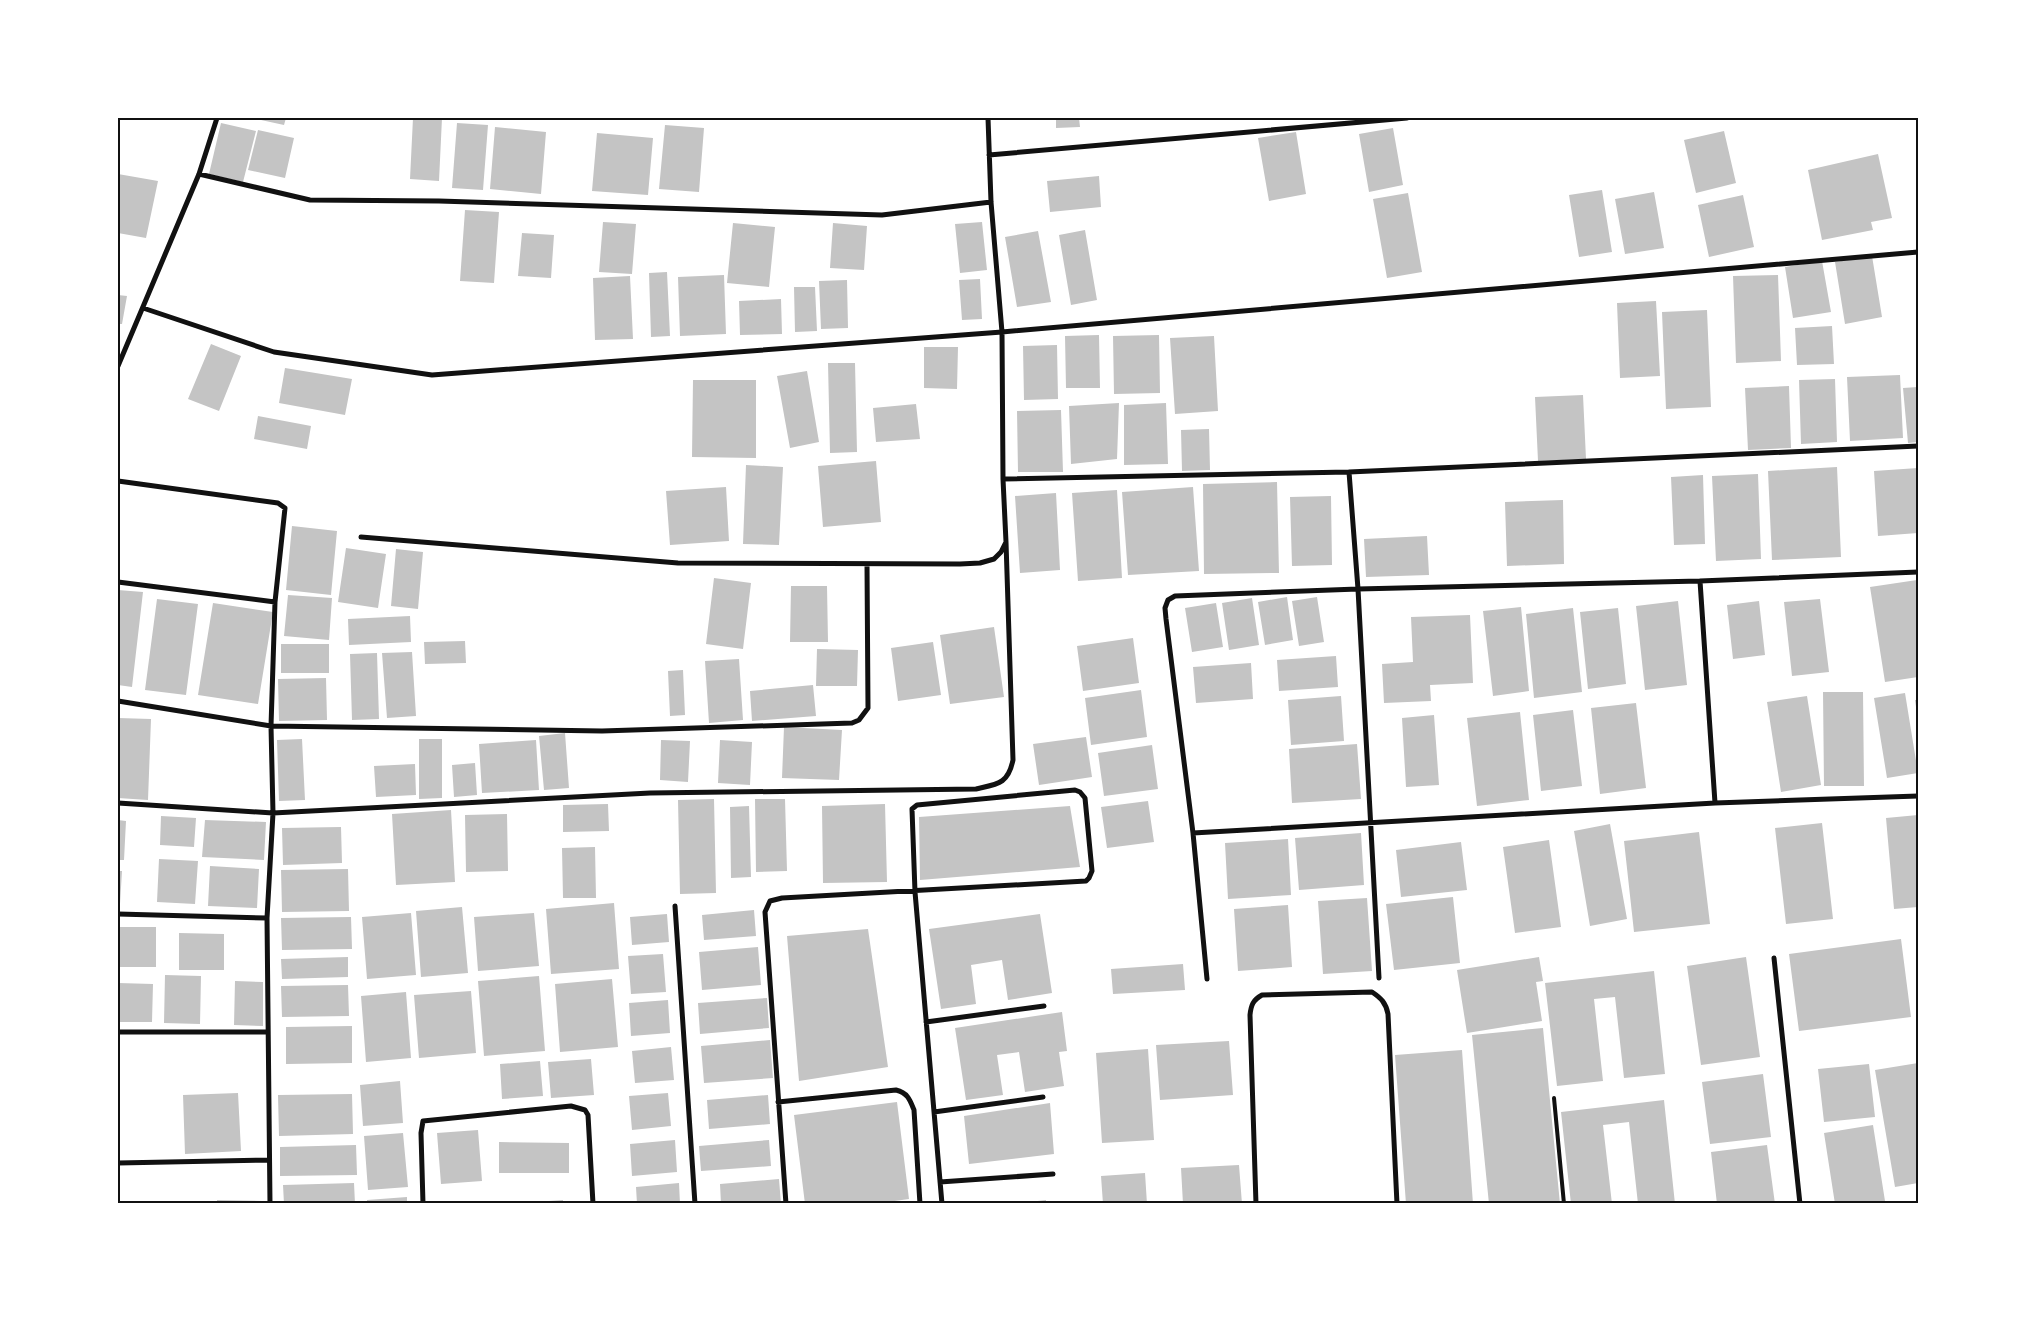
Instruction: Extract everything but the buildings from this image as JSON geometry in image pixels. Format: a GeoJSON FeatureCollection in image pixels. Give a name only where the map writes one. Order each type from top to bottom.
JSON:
{"type":"FeatureCollection","features":[{"type":"Feature","properties":{"kind":"street"},"geometry":{"type":"LineString","coordinates":[[118,366],[199,174],[217,118]]}},
{"type":"Feature","properties":{"kind":"street"},"geometry":{"type":"LineString","coordinates":[[118,804],[273,813],[650,793],[976,789],[998,784],[1006,779],[1013,760],[1003,479],[1002,332],[991,202],[988,118]]}},
{"type":"Feature","properties":{"kind":"street"},"geometry":{"type":"LineString","coordinates":[[989,155],[1407,118]]}},
{"type":"Feature","properties":{"kind":"street"},"geometry":{"type":"LineString","coordinates":[[199,174],[310,200],[439,200],[882,215],[991,202]]}},
{"type":"Feature","properties":{"kind":"street"},"geometry":{"type":"LineString","coordinates":[[143,308],[274,352],[432,375],[1002,332],[1918,252]]}},
{"type":"Feature","properties":{"kind":"street"},"geometry":{"type":"LineString","coordinates":[[1003,479],[1349,472],[1918,446]]}},
{"type":"Feature","properties":{"kind":"street"},"geometry":{"type":"LineString","coordinates":[[1349,472],[1358,589],[1379,978]]}},
{"type":"Feature","properties":{"kind":"street"},"geometry":{"type":"LineString","coordinates":[[118,481],[278,503],[285,508],[275,602],[271,726],[273,813],[267,918],[270,1204]]}},
{"type":"Feature","properties":{"kind":"street"},"geometry":{"type":"LineString","coordinates":[[361,537],[678,563],[867,565],[980,563],[994,559],[1001,552],[1006,542]]}},
{"type":"Feature","properties":{"kind":"street"},"geometry":{"type":"LineString","coordinates":[[118,701],[271,726],[602,731],[852,723],[865,713],[868,708],[867,565]]}},
{"type":"Feature","properties":{"kind":"street"},"geometry":{"type":"LineString","coordinates":[[1207,979],[1192,833],[1166,619],[1165,608],[1168,600],[1176,596],[1358,589],[1700,581],[1918,572]]}},
{"type":"Feature","properties":{"kind":"street"},"geometry":{"type":"LineString","coordinates":[[1700,581],[1715,803]]}},
{"type":"Feature","properties":{"kind":"street"},"geometry":{"type":"LineString","coordinates":[[118,582],[275,602]]}},
{"type":"Feature","properties":{"kind":"street"},"geometry":{"type":"LineString","coordinates":[[786,1204],[765,912],[767,905],[770,901],[782,898],[915,892],[1086,881],[1092,871],[1085,798],[1080,792],[1075,790],[917,804],[912,809],[915,892],[942,1204]]}},
{"type":"Feature","properties":{"kind":"street"},"geometry":{"type":"LineString","coordinates":[[1192,833],[1715,803],[1918,796]]}},
{"type":"Feature","properties":{"kind":"street"},"geometry":{"type":"LineString","coordinates":[[675,906],[695,1204]]}},
{"type":"Feature","properties":{"kind":"street"},"geometry":{"type":"LineString","coordinates":[[118,914],[267,918]]}},
{"type":"Feature","properties":{"kind":"street"},"geometry":{"type":"LineString","coordinates":[[1774,958],[1800,1204]]}},
{"type":"Feature","properties":{"kind":"street"},"geometry":{"type":"LineString","coordinates":[[1256,1204],[1251,1005],[1256,998],[1262,995],[1372,992],[1381,998],[1388,1014],[1398,1204]]}},
{"type":"Feature","properties":{"kind":"street"},"geometry":{"type":"LineString","coordinates":[[926,1022],[1044,1006]]}},
{"type":"Feature","properties":{"kind":"street"},"geometry":{"type":"LineString","coordinates":[[118,1032],[268,1032]]}},
{"type":"Feature","properties":{"kind":"street"},"geometry":{"type":"LineString","coordinates":[[778,1102],[896,1090],[904,1092],[914,1110],[920,1204]]}},
{"type":"Feature","properties":{"kind":"street"},"geometry":{"type":"LineString","coordinates":[[934,1112],[1043,1097]]}},
{"type":"Feature","properties":{"kind":"street"},"geometry":{"type":"LineString","coordinates":[[423,1204],[421,1133],[423,1121],[571,1106],[585,1110],[588,1115],[592,1204]]}},
{"type":"Feature","properties":{"kind":"street"},"geometry":{"type":"LineString","coordinates":[[118,1163],[269,1160]]}},
{"type":"Feature","properties":{"kind":"street"},"geometry":{"type":"LineString","coordinates":[[940,1182],[1053,1174]]}},
{"type":"Feature","properties":{"kind":"lane"},"geometry":{"type":"LineString","coordinates":[[1554,1098],[1564,1204]]}}]}
